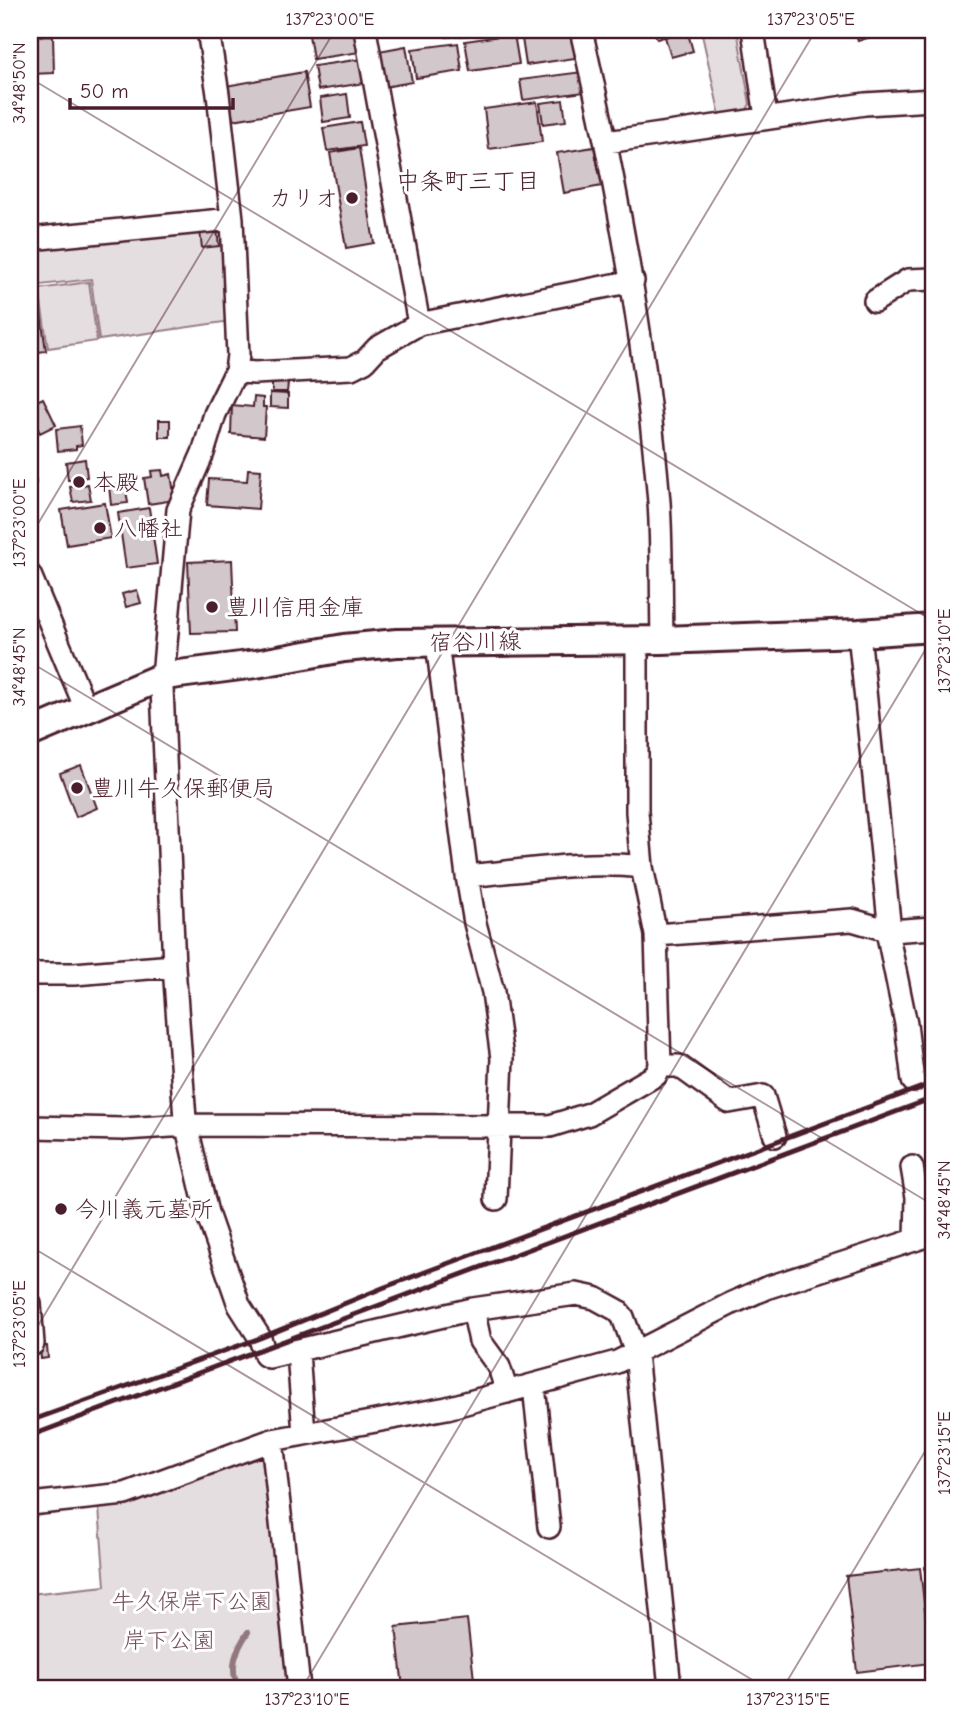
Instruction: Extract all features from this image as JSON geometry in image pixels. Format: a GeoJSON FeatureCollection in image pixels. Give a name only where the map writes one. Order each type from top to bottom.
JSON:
{"type":"FeatureCollection","features":[{"type":"Feature","properties":{"kind":"main road","name":"宿谷川線"},"geometry":{"type":"LineString","coordinates":[[30,733],[164,676],[256,664],[344,648],[397,643],[649,640],[933,628]]}},
{"type":"Feature","properties":{"kind":"street"},"geometry":{"type":"LineString","coordinates":[[208,30],[232,219],[238,355],[236,371],[215,414],[203,453],[178,510],[162,688],[174,967],[187,1125],[208,1213],[239,1305],[260,1338],[266,1356],[298,1352],[473,1309],[585,1295],[617,1310],[623,1317],[636,1353],[670,1688]]}},
{"type":"Feature","properties":{"kind":"street"},"geometry":{"type":"LineString","coordinates":[[365,30],[418,324]]}},
{"type":"Feature","properties":{"kind":"street"},"geometry":{"type":"LineString","coordinates":[[30,1127],[124,1129],[187,1125],[550,1126],[589,1114],[656,1075],[660,1066],[656,935],[642,867],[637,812],[659,504],[633,281],[607,142],[581,30]]}},
{"type":"Feature","properties":{"kind":"street"},"geometry":{"type":"LineString","coordinates":[[753,30],[766,117]]}},
{"type":"Feature","properties":{"kind":"street"},"geometry":{"type":"LineString","coordinates":[[607,142],[865,104],[933,100]]}},
{"type":"Feature","properties":{"kind":"street"},"geometry":{"type":"LineString","coordinates":[[30,239],[232,219]]}},
{"type":"Feature","properties":{"kind":"street"},"geometry":{"type":"LineString","coordinates":[[875,301],[902,282],[933,279]]}},
{"type":"Feature","properties":{"kind":"street"},"geometry":{"type":"LineString","coordinates":[[236,371],[254,373],[351,368],[365,361],[377,348],[418,324],[633,281]]}},
{"type":"Feature","properties":{"kind":"street"},"geometry":{"type":"LineString","coordinates":[[30,575],[86,709]]}},
{"type":"Feature","properties":{"kind":"street"},"geometry":{"type":"LineString","coordinates":[[859,633],[890,931],[888,936],[906,1024],[913,1081]]}},
{"type":"Feature","properties":{"kind":"street"},"geometry":{"type":"LineString","coordinates":[[437,643],[467,876],[475,923],[493,992],[502,1058],[496,1199]]}},
{"type":"Feature","properties":{"kind":"street"},"geometry":{"type":"LineString","coordinates":[[467,876],[568,867],[642,867]]}},
{"type":"Feature","properties":{"kind":"street"},"geometry":{"type":"LineString","coordinates":[[656,935],[852,920],[890,931],[933,928]]}},
{"type":"Feature","properties":{"kind":"street"},"geometry":{"type":"LineString","coordinates":[[30,974],[74,974],[174,967]]}},
{"type":"Feature","properties":{"kind":"street"},"geometry":{"type":"LineString","coordinates":[[660,1066],[679,1066],[729,1102],[763,1096],[775,1136]]}},
{"type":"Feature","properties":{"kind":"street"},"geometry":{"type":"LineString","coordinates":[[30,1504],[125,1494],[272,1440],[447,1408],[617,1362],[766,1288],[925,1236],[912,1167]]}},
{"type":"Feature","properties":{"kind":"street"},"geometry":{"type":"LineString","coordinates":[[30,1304],[33,1344],[30,1344]]}},
{"type":"Feature","properties":{"kind":"street"},"geometry":{"type":"LineString","coordinates":[[473,1309],[480,1341],[499,1367],[507,1392]]}},
{"type":"Feature","properties":{"kind":"street"},"geometry":{"type":"LineString","coordinates":[[298,1352],[304,1434]]}},
{"type":"Feature","properties":{"kind":"street"},"geometry":{"type":"LineString","coordinates":[[534,1385],[549,1527]]}},
{"type":"Feature","properties":{"kind":"street"},"geometry":{"type":"LineString","coordinates":[[272,1440],[299,1688]]}},
{"type":"Feature","properties":{"kind":"green space"},"geometry":{"type":"Polygon","coordinates":[[[701,30],[737,30],[750,104],[745,113],[720,116],[701,30]]]}},
{"type":"Feature","properties":{"kind":"green space"},"geometry":{"type":"Polygon","coordinates":[[[214,226],[227,233],[231,321],[99,340],[91,279],[41,285],[37,271],[30,271],[30,245],[214,226]]]}},
{"type":"Feature","properties":{"kind":"green space"},"geometry":{"type":"Polygon","coordinates":[[[89,282],[97,341],[48,348],[39,289],[89,282]]]}},
{"type":"Feature","properties":{"kind":"green space","name":"牛久保岸下公園"},"geometry":{"type":"Polygon","coordinates":[[[266,1451],[288,1688],[30,1688],[30,1594],[105,1586],[99,1508],[132,1504],[266,1451]]]}},
{"type":"Feature","properties":{"kind":"building"},"geometry":{"type":"Polygon","coordinates":[[[216,30],[282,30],[218,41],[216,30]]]}},
{"type":"Feature","properties":{"kind":"building"},"geometry":{"type":"Polygon","coordinates":[[[357,30],[360,52],[313,59],[309,35],[357,30]]]}},
{"type":"Feature","properties":{"kind":"building"},"geometry":{"type":"Polygon","coordinates":[[[445,30],[468,30],[469,35],[446,37],[445,30]]]}},
{"type":"Feature","properties":{"kind":"building"},"geometry":{"type":"Polygon","coordinates":[[[571,30],[575,58],[526,65],[521,32],[571,30]]]}},
{"type":"Feature","properties":{"kind":"building"},"geometry":{"type":"Polygon","coordinates":[[[654,30],[688,30],[657,39],[654,30]]]}},
{"type":"Feature","properties":{"kind":"building"},"geometry":{"type":"Polygon","coordinates":[[[687,30],[693,51],[671,57],[665,37],[687,30]]]}},
{"type":"Feature","properties":{"kind":"building"},"geometry":{"type":"Polygon","coordinates":[[[854,30],[892,30],[858,41],[854,30]]]}},
{"type":"Feature","properties":{"kind":"building"},"geometry":{"type":"Polygon","coordinates":[[[922,30],[933,30],[933,40],[923,40],[922,30]]]}},
{"type":"Feature","properties":{"kind":"building"},"geometry":{"type":"Polygon","coordinates":[[[514,34],[519,64],[470,71],[465,41],[514,34]]]}},
{"type":"Feature","properties":{"kind":"building"},"geometry":{"type":"Polygon","coordinates":[[[53,36],[54,73],[30,74],[30,37],[53,36]]]}},
{"type":"Feature","properties":{"kind":"building"},"geometry":{"type":"Polygon","coordinates":[[[458,43],[462,71],[416,78],[412,49],[458,43]]]}},
{"type":"Feature","properties":{"kind":"building"},"geometry":{"type":"Polygon","coordinates":[[[406,46],[412,82],[384,87],[379,51],[406,46]]]}},
{"type":"Feature","properties":{"kind":"building"},"geometry":{"type":"Polygon","coordinates":[[[362,59],[365,83],[318,90],[314,66],[362,59]]]}},
{"type":"Feature","properties":{"kind":"building"},"geometry":{"type":"Polygon","coordinates":[[[304,72],[310,107],[233,120],[231,107],[224,108],[220,87],[304,72]]]}},
{"type":"Feature","properties":{"kind":"building"},"geometry":{"type":"Polygon","coordinates":[[[582,72],[585,92],[523,100],[520,80],[582,72]]]}},
{"type":"Feature","properties":{"kind":"building"},"geometry":{"type":"Polygon","coordinates":[[[347,94],[350,118],[323,122],[320,98],[347,94]]]}},
{"type":"Feature","properties":{"kind":"building"},"geometry":{"type":"Polygon","coordinates":[[[563,100],[566,121],[543,124],[540,103],[563,100]]]}},
{"type":"Feature","properties":{"kind":"building"},"geometry":{"type":"Polygon","coordinates":[[[30,102],[33,102],[35,126],[30,126],[30,102]]]}},
{"type":"Feature","properties":{"kind":"building"},"geometry":{"type":"Polygon","coordinates":[[[537,102],[542,142],[489,149],[484,109],[537,102]]]}},
{"type":"Feature","properties":{"kind":"building"},"geometry":{"type":"Polygon","coordinates":[[[360,122],[364,146],[327,151],[323,128],[360,122]]]}},
{"type":"Feature","properties":{"kind":"building"},"geometry":{"type":"Polygon","coordinates":[[[594,147],[602,186],[564,193],[557,153],[594,147]]]}},
{"type":"Feature","properties":{"kind":"building","name":"カリオ"},"geometry":{"type":"Polygon","coordinates":[[[359,148],[374,243],[346,248],[330,153],[359,148]]]}},
{"type":"Feature","properties":{"kind":"building"},"geometry":{"type":"Polygon","coordinates":[[[217,230],[219,246],[202,248],[200,231],[217,230]]]}},
{"type":"Feature","properties":{"kind":"building"},"geometry":{"type":"Polygon","coordinates":[[[37,286],[46,351],[30,353],[30,288],[37,286]]]}},
{"type":"Feature","properties":{"kind":"building"},"geometry":{"type":"Polygon","coordinates":[[[272,382],[288,383],[287,392],[272,392],[272,382]]]}},
{"type":"Feature","properties":{"kind":"building"},"geometry":{"type":"Polygon","coordinates":[[[270,393],[288,394],[288,408],[270,407],[270,393]]]}},
{"type":"Feature","properties":{"kind":"building"},"geometry":{"type":"Polygon","coordinates":[[[254,397],[263,398],[263,407],[266,407],[264,437],[231,434],[232,405],[253,407],[254,397]]]}},
{"type":"Feature","properties":{"kind":"building"},"geometry":{"type":"Polygon","coordinates":[[[43,398],[56,425],[40,433],[30,413],[30,404],[43,398]]]}},
{"type":"Feature","properties":{"kind":"building"},"geometry":{"type":"Polygon","coordinates":[[[159,420],[170,420],[170,437],[159,437],[159,420]]]}},
{"type":"Feature","properties":{"kind":"building"},"geometry":{"type":"Polygon","coordinates":[[[30,421],[36,435],[30,438],[30,421]]]}},
{"type":"Feature","properties":{"kind":"building"},"geometry":{"type":"Polygon","coordinates":[[[80,426],[82,445],[76,446],[76,449],[58,451],[56,429],[80,426]]]}},
{"type":"Feature","properties":{"kind":"building","name":"本殿"},"geometry":{"type":"Polygon","coordinates":[[[85,459],[87,477],[82,478],[83,485],[88,484],[91,500],[73,502],[70,487],[75,486],[74,480],[68,480],[66,462],[85,459]]]}},
{"type":"Feature","properties":{"kind":"building"},"geometry":{"type":"Polygon","coordinates":[[[248,469],[261,470],[258,509],[207,505],[209,479],[247,481],[248,469]]]}},
{"type":"Feature","properties":{"kind":"building"},"geometry":{"type":"Polygon","coordinates":[[[34,470],[36,483],[30,484],[30,471],[34,470]]]}},
{"type":"Feature","properties":{"kind":"building"},"geometry":{"type":"Polygon","coordinates":[[[162,470],[163,476],[171,474],[175,500],[148,504],[144,478],[152,477],[151,471],[162,470]]]}},
{"type":"Feature","properties":{"kind":"building"},"geometry":{"type":"Polygon","coordinates":[[[125,484],[128,503],[111,505],[109,486],[125,484]]]}},
{"type":"Feature","properties":{"kind":"building"},"geometry":{"type":"Polygon","coordinates":[[[105,503],[111,538],[67,545],[61,510],[105,503]]]}},
{"type":"Feature","properties":{"kind":"building"},"geometry":{"type":"Polygon","coordinates":[[[149,508],[157,564],[126,568],[118,513],[149,508]]]}},
{"type":"Feature","properties":{"kind":"building"},"geometry":{"type":"Polygon","coordinates":[[[232,560],[235,632],[191,633],[188,562],[232,560]]]}},
{"type":"Feature","properties":{"kind":"building"},"geometry":{"type":"Polygon","coordinates":[[[137,590],[141,603],[126,607],[122,594],[137,590]]]}},
{"type":"Feature","properties":{"kind":"building"},"geometry":{"type":"Polygon","coordinates":[[[81,765],[97,808],[76,817],[60,773],[81,765]]]}},
{"type":"Feature","properties":{"kind":"building"},"geometry":{"type":"Polygon","coordinates":[[[40,1346],[47,1346],[48,1358],[41,1359],[40,1346]]]}},
{"type":"Feature","properties":{"kind":"building"},"geometry":{"type":"Polygon","coordinates":[[[933,1566],[933,1643],[925,1567],[933,1566]]]}},
{"type":"Feature","properties":{"kind":"building"},"geometry":{"type":"Polygon","coordinates":[[[920,1568],[931,1663],[857,1672],[846,1576],[920,1568]]]}},
{"type":"Feature","properties":{"kind":"building"},"geometry":{"type":"Polygon","coordinates":[[[467,1619],[475,1688],[403,1688],[396,1627],[467,1619]]]}},
{"type":"Feature","properties":{"kind":"waterway"},"geometry":{"type":"LineString","coordinates":[[239,1688],[234,1673],[235,1659],[248,1632]]}},
{"type":"Feature","properties":{"kind":"railway"},"geometry":{"type":"LineString","coordinates":[[30,1421],[260,1338],[385,1287],[933,1083]]}},
{"type":"Feature","properties":{"kind":"railway"},"geometry":{"type":"LineString","coordinates":[[30,1436],[933,1098]]}},
{"type":"Feature","properties":{"kind":"place","name":"カリオ"},"geometry":{"type":"Point","coordinates":[352,198]}},
{"type":"Feature","properties":{"kind":"place","name":"本殿"},"geometry":{"type":"Point","coordinates":[79,482]}},
{"type":"Feature","properties":{"kind":"place","name":"八幡社"},"geometry":{"type":"Point","coordinates":[100,528]}},
{"type":"Feature","properties":{"kind":"place","name":"豊川信用金庫"},"geometry":{"type":"Point","coordinates":[212,607]}},
{"type":"Feature","properties":{"kind":"place","name":"豊川牛久保郵便局"},"geometry":{"type":"Point","coordinates":[77,788]}},
{"type":"Feature","properties":{"kind":"place","name":"今川義元墓所"},"geometry":{"type":"Point","coordinates":[61,1209]}},
{"type":"Feature","properties":{"kind":"district","name":"中条町三丁目"},"geometry":{"type":"Point","coordinates":[468,181]}},
{"type":"Feature","properties":{"kind":"park label","name":"岸下公園"},"geometry":{"type":"Point","coordinates":[169,1640]}}]}
